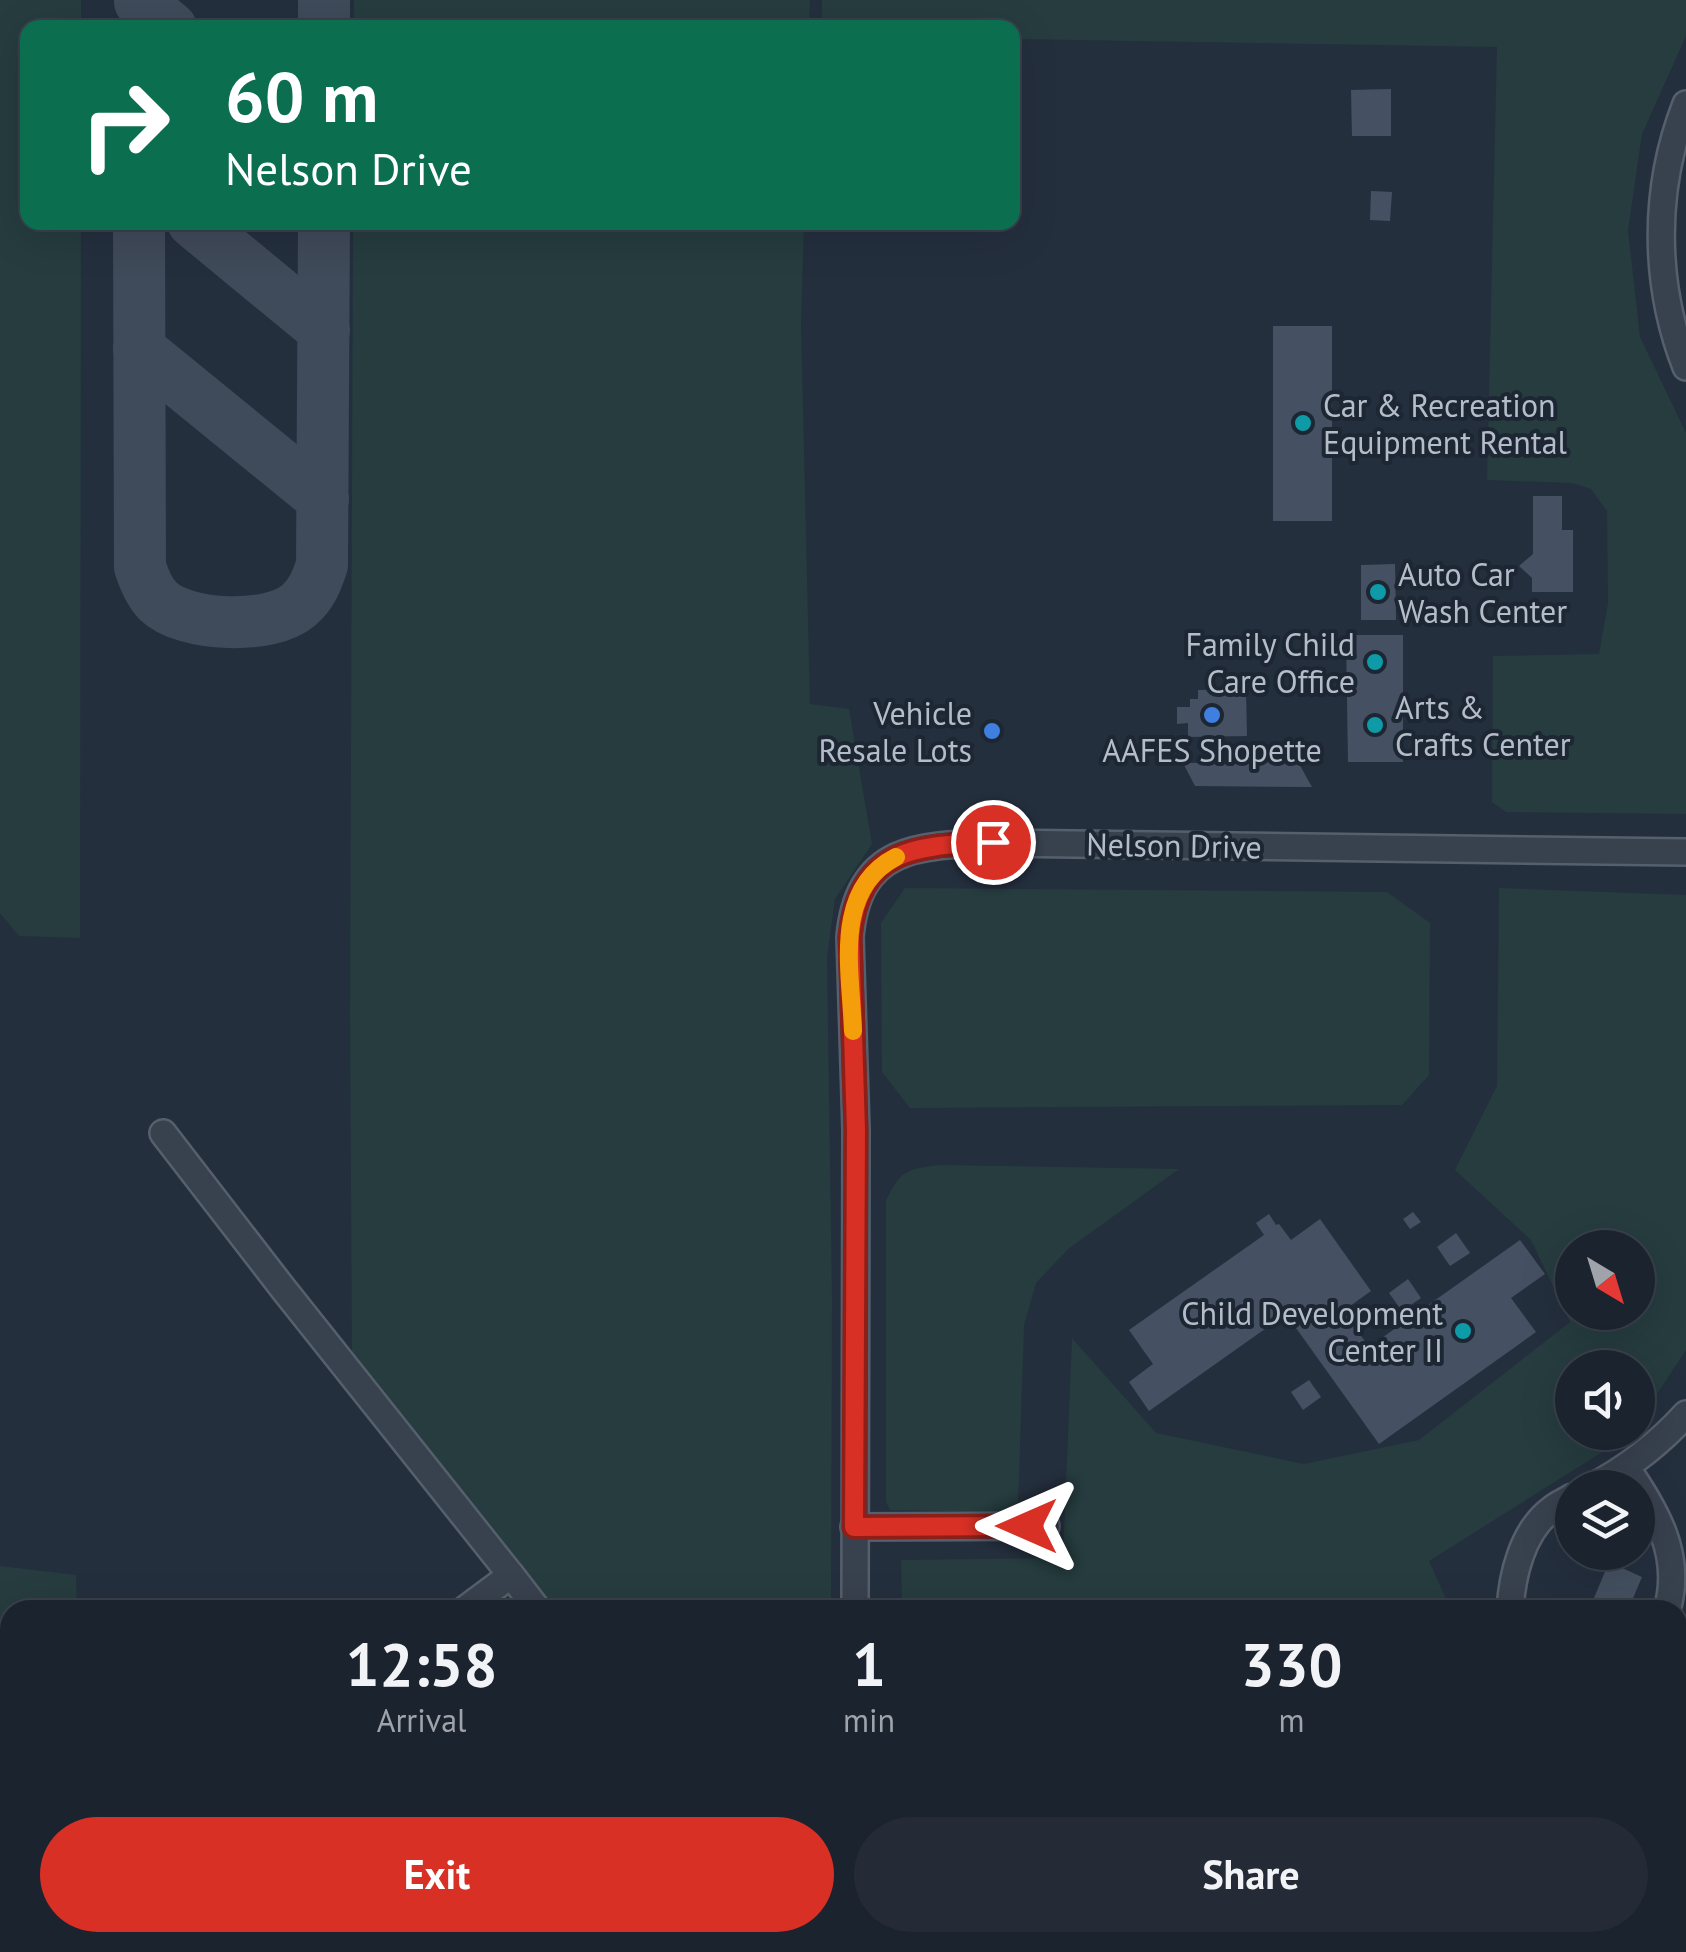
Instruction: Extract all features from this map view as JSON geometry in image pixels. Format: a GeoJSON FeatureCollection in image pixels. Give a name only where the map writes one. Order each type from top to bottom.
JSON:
{"type":"FeatureCollection","features":[{"type":"Feature","properties":{"kind":"street"},"geometry":{"type":"LineString","coordinates":[[1686,104],[1668,161],[1661,242],[1662,277],[1686,367]]}},
{"type":"Feature","properties":{"kind":"street","name":"Nelson Drive"},"geometry":{"type":"LineString","coordinates":[[855,1600],[856,1130],[850,937],[858,894],[868,877],[887,862],[926,847],[993,842],[1686,852]]}},
{"type":"Feature","properties":{"kind":"street"},"geometry":{"type":"LineString","coordinates":[[163,1133],[530,1600]]}},
{"type":"Feature","properties":{"kind":"street"},"geometry":{"type":"LineString","coordinates":[[1619,1470],[1668,1434],[1686,1414]]}},
{"type":"Feature","properties":{"kind":"street"},"geometry":{"type":"LineString","coordinates":[[1626,1466],[1654,1508],[1667,1538],[1672,1571],[1669,1600]]}},
{"type":"Feature","properties":{"kind":"street"},"geometry":{"type":"LineString","coordinates":[[1510,1600],[1521,1555],[1532,1533],[1555,1507]]}},
{"type":"Feature","properties":{"kind":"street"},"geometry":{"type":"LineString","coordinates":[[854,1527],[1046,1526]]}},
{"type":"Feature","properties":{"kind":"street"},"geometry":{"type":"LineString","coordinates":[[480,1600],[511,1575]]}},
{"type":"Feature","properties":{"kind":"green space"},"geometry":{"type":"Polygon","coordinates":[[[0,0],[81,0],[81,20],[20,20],[20,230],[81,230],[80,938],[19,936],[0,913],[0,0]]]}},
{"type":"Feature","properties":{"kind":"green space"},"geometry":{"type":"Polygon","coordinates":[[[354,0],[810,0],[809,20],[354,20],[354,0]]]}},
{"type":"Feature","properties":{"kind":"green space"},"geometry":{"type":"Polygon","coordinates":[[[822,0],[1686,0],[1686,36],[1642,134],[1628,230],[1640,337],[1686,433],[1686,814],[1506,812],[1492,802],[1493,656],[1599,654],[1608,603],[1607,511],[1591,489],[1572,483],[1487,480],[1497,47],[1020,39],[1020,20],[822,20],[822,0]]]}},
{"type":"Feature","properties":{"kind":"green space"},"geometry":{"type":"Polygon","coordinates":[[[353,230],[804,230],[801,324],[810,704],[849,709],[872,844],[835,899],[827,957],[831,1600],[546,1600],[352,1356],[353,230]]]}},
{"type":"Feature","properties":{"kind":"green space"},"geometry":{"type":"Polygon","coordinates":[[[905,888],[1387,892],[1430,923],[1429,1075],[1402,1105],[910,1108],[882,1072],[881,923],[905,888]]]}},
{"type":"Feature","properties":{"kind":"green space"},"geometry":{"type":"Polygon","coordinates":[[[1499,888],[1686,895],[1686,1350],[1655,1397],[1655,1350],[1555,1350],[1555,1450],[1606,1450],[1574,1470],[1555,1470],[1555,1482],[1429,1561],[1447,1600],[902,1600],[901,1560],[1063,1558],[1072,1338],[1156,1433],[1304,1464],[1419,1440],[1560,1330],[1655,1330],[1655,1230],[1555,1230],[1555,1290],[1531,1240],[1455,1170],[1497,1086],[1499,888]]]}},
{"type":"Feature","properties":{"kind":"green space"},"geometry":{"type":"Polygon","coordinates":[[[943,1165],[1179,1169],[1068,1249],[1036,1283],[1024,1325],[1018,1506],[1011,1512],[890,1510],[886,1502],[886,1201],[896,1182],[907,1172],[943,1165]]]}},
{"type":"Feature","properties":{"kind":"green space"},"geometry":{"type":"Polygon","coordinates":[[[0,1566],[76,1575],[77,1600],[0,1600],[0,1566]]]}},
{"type":"Feature","properties":{"kind":"building"},"geometry":{"type":"Polygon","coordinates":[[[1391,89],[1391,136],[1352,136],[1351,90],[1391,89]]]}},
{"type":"Feature","properties":{"kind":"building"},"geometry":{"type":"Polygon","coordinates":[[[1371,191],[1392,192],[1390,221],[1370,220],[1371,191]]]}},
{"type":"Feature","properties":{"kind":"building","name":"Car & Recreation Equipment Rental"},"geometry":{"type":"Polygon","coordinates":[[[1273,326],[1332,326],[1332,521],[1273,521],[1273,326]]]}},
{"type":"Feature","properties":{"kind":"building"},"geometry":{"type":"Polygon","coordinates":[[[1533,496],[1562,496],[1562,530],[1573,530],[1573,592],[1532,592],[1532,578],[1519,566],[1533,554],[1533,496]]]}},
{"type":"Feature","properties":{"kind":"building","name":"Auto Car Wash Center"},"geometry":{"type":"Polygon","coordinates":[[[1395,564],[1396,620],[1361,620],[1361,565],[1395,564]]]}},
{"type":"Feature","properties":{"kind":"building"},"geometry":{"type":"Polygon","coordinates":[[[1346,635],[1403,635],[1403,762],[1348,762],[1346,635]]]}},
{"type":"Feature","properties":{"kind":"building","name":"AAFES Shopette"},"geometry":{"type":"Polygon","coordinates":[[[1246,689],[1247,736],[1188,737],[1188,723],[1177,724],[1177,707],[1190,707],[1190,699],[1198,699],[1198,690],[1246,689]]]}},
{"type":"Feature","properties":{"kind":"building"},"geometry":{"type":"Polygon","coordinates":[[[1298,762],[1312,787],[1195,786],[1183,763],[1298,762]]]}},
{"type":"Feature","properties":{"kind":"building"},"geometry":{"type":"Polygon","coordinates":[[[1413,1212],[1421,1222],[1410,1229],[1403,1219],[1413,1212]]]}},
{"type":"Feature","properties":{"kind":"building","name":"Child Development Center II"},"geometry":{"type":"Polygon","coordinates":[[[1269,1214],[1291,1240],[1320,1219],[1371,1291],[1343,1311],[1369,1347],[1520,1240],[1545,1274],[1511,1298],[1536,1332],[1379,1444],[1286,1314],[1149,1411],[1129,1382],[1153,1364],[1129,1330],[1264,1235],[1256,1223],[1269,1214]]]}},
{"type":"Feature","properties":{"kind":"building"},"geometry":{"type":"Polygon","coordinates":[[[1456,1233],[1470,1253],[1450,1266],[1437,1247],[1456,1233]]]}},
{"type":"Feature","properties":{"kind":"building"},"geometry":{"type":"Polygon","coordinates":[[[1408,1279],[1421,1298],[1402,1311],[1389,1293],[1408,1279]]]}},
{"type":"Feature","properties":{"kind":"building"},"geometry":{"type":"Polygon","coordinates":[[[1309,1380],[1321,1397],[1303,1410],[1291,1392],[1309,1380]]]}},
{"type":"Feature","properties":{"kind":"building"},"geometry":{"type":"Polygon","coordinates":[[[1606,1570],[1627,1570],[1642,1577],[1632,1600],[1593,1600],[1606,1570]]]}},
{"type":"Feature","properties":{"kind":"taxiway"},"geometry":{"type":"LineString","coordinates":[[324,0],[324,20]]}},
{"type":"Feature","properties":{"kind":"taxiway"},"geometry":{"type":"LineString","coordinates":[[140,2],[161,20]]}},
{"type":"Feature","properties":{"kind":"taxiway"},"geometry":{"type":"LineString","coordinates":[[139,230],[140,567],[152,594],[171,610],[228,622],[269,619],[286,613],[307,596],[322,565],[324,230]]}},
{"type":"Feature","properties":{"kind":"taxiway"},"geometry":{"type":"LineString","coordinates":[[203,230],[324,330]]}},
{"type":"Feature","properties":{"kind":"taxiway"},"geometry":{"type":"LineString","coordinates":[[139,349],[323,499]]}},
{"type":"Feature","properties":{"kind":"slow traffic"},"geometry":{"type":"LineString","coordinates":[[853,1031],[852,915],[868,877],[896,857]]}},
{"type":"Feature","properties":{"kind":"place","name":"Car & Recreation Equipment Rental"},"geometry":{"type":"Point","coordinates":[1303,423]}},
{"type":"Feature","properties":{"kind":"place","name":"Auto Car Wash Center"},"geometry":{"type":"Point","coordinates":[1378,592]}},
{"type":"Feature","properties":{"kind":"place","name":"Family Child Care Office"},"geometry":{"type":"Point","coordinates":[1375,662]}},
{"type":"Feature","properties":{"kind":"place","name":"AAFES Shopette"},"geometry":{"type":"Point","coordinates":[1212,715]}},
{"type":"Feature","properties":{"kind":"place","name":"Arts & Crafts Center"},"geometry":{"type":"Point","coordinates":[1375,725]}},
{"type":"Feature","properties":{"kind":"place","name":"Vehicle Resale Lots"},"geometry":{"type":"Point","coordinates":[992,731]}},
{"type":"Feature","properties":{"kind":"place","name":"Child Development Center II"},"geometry":{"type":"Point","coordinates":[1463,1331]}},
{"type":"Feature","properties":{"kind":"route"},"geometry":{"type":"LineString","coordinates":[[993,842],[926,847],[887,862],[868,877],[852,915],[856,1130],[854,1527],[1027,1526]]}}]}
